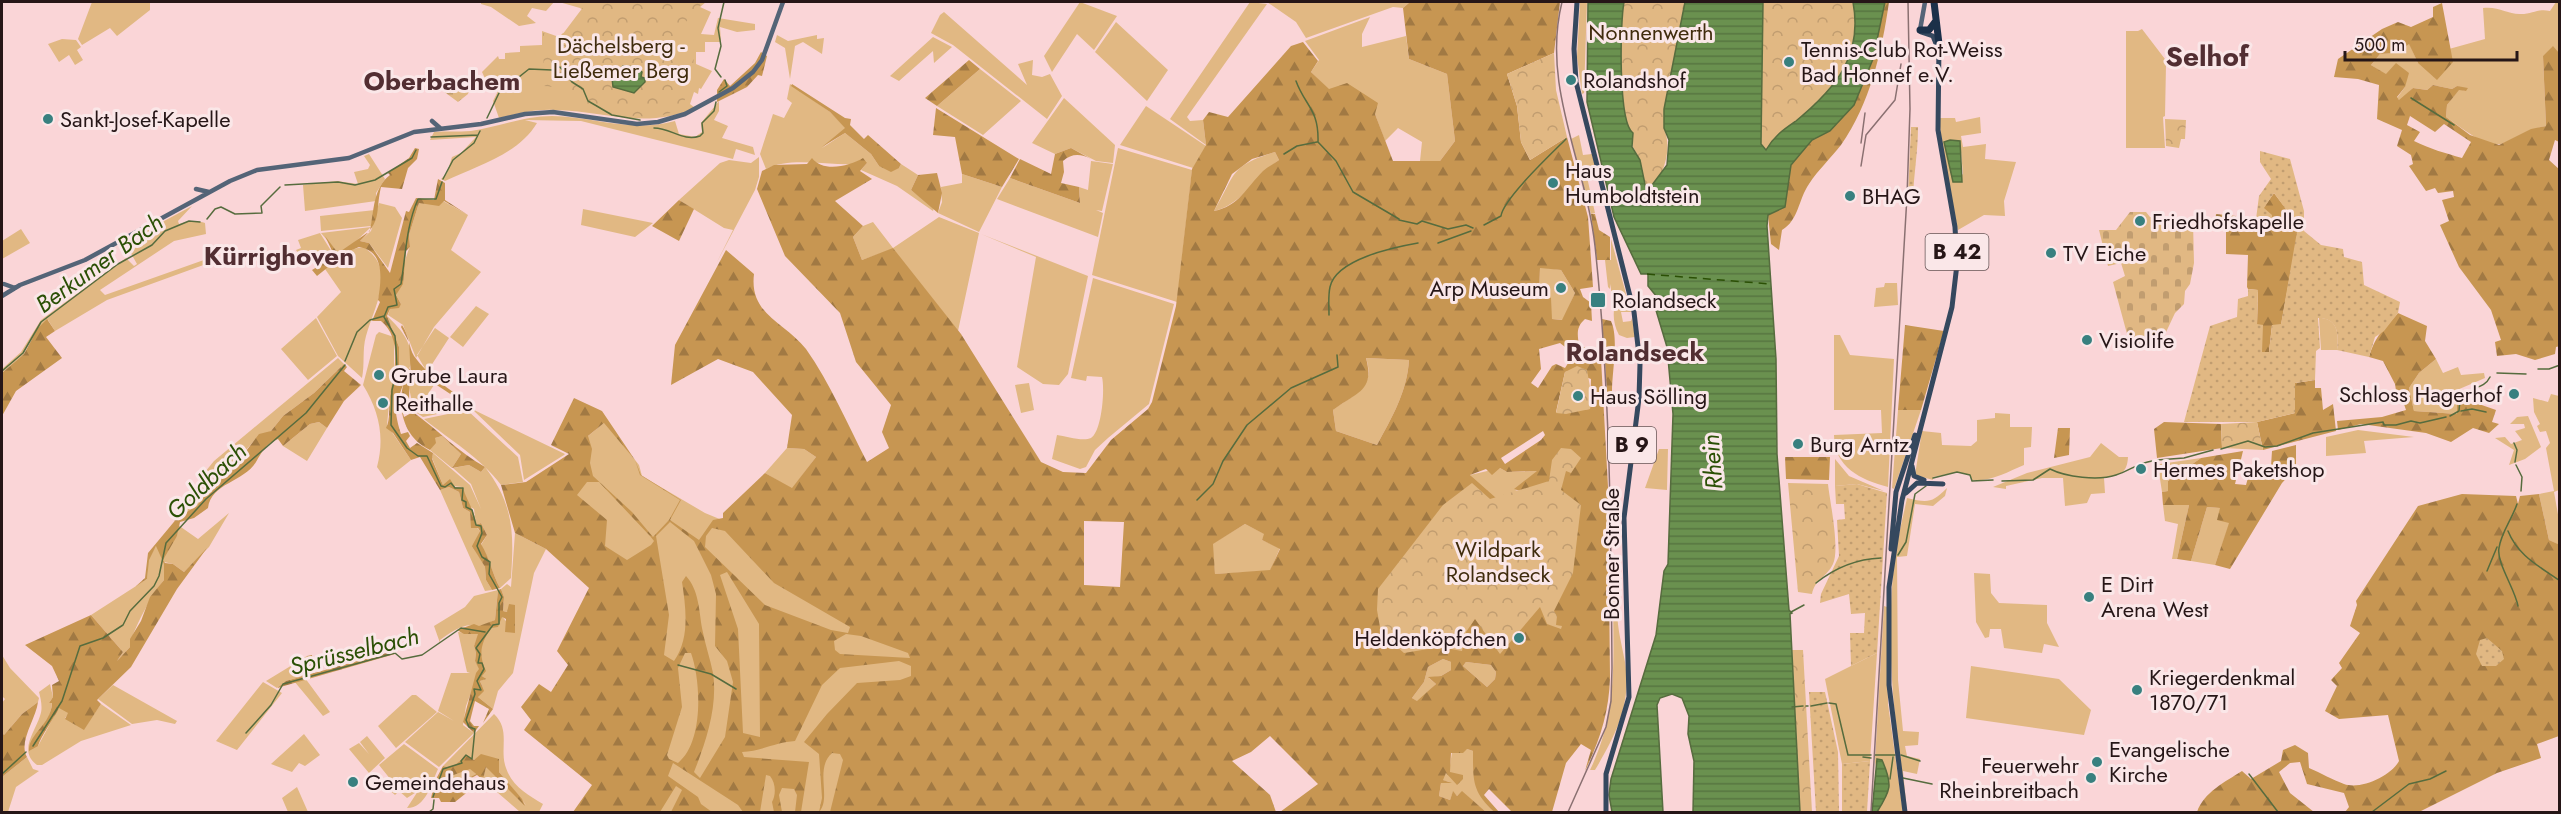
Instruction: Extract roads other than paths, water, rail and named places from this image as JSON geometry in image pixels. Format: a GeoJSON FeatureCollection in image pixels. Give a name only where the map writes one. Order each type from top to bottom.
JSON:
{"type":"FeatureCollection","features":[{"type":"Feature","properties":{"kind":"highway"},"geometry":{"type":"LineString","coordinates":[[1923,31],[1934,25],[1934,2]]}},
{"type":"Feature","properties":{"kind":"highway","name":"B 42"},"geometry":{"type":"LineString","coordinates":[[1934,2],[1939,44]]}},
{"type":"Feature","properties":{"kind":"main road"},"geometry":{"type":"LineString","coordinates":[[2,296],[15,288],[72,266],[209,192],[257,170],[349,158],[406,134],[427,129],[471,126],[525,114],[545,112],[626,123],[648,123],[692,112],[745,80],[762,60],[783,2]]}},
{"type":"Feature","properties":{"kind":"main road","name":"Bonner Straße"},"geometry":{"type":"LineString","coordinates":[[1577,2],[1574,66],[1632,303],[1639,348],[1639,398],[1624,518],[1629,661],[1627,709],[1606,774],[1606,813]]}},
{"type":"Feature","properties":{"kind":"main road"},"geometry":{"type":"LineString","coordinates":[[1919,39],[1923,31],[1925,2]]}},
{"type":"Feature","properties":{"kind":"main road"},"geometry":{"type":"LineString","coordinates":[[1923,31],[1935,38],[1938,56]]}},
{"type":"Feature","properties":{"kind":"main road","name":"B 42"},"geometry":{"type":"LineString","coordinates":[[1905,813],[1888,678],[1891,573],[1902,500],[1952,307],[1958,264],[1956,227],[1938,140],[1939,44]]}},
{"type":"Feature","properties":{"kind":"main road"},"geometry":{"type":"LineString","coordinates":[[432,121],[440,128]]}},
{"type":"Feature","properties":{"kind":"main road"},"geometry":{"type":"LineString","coordinates":[[196,189],[209,192]]}},
{"type":"Feature","properties":{"kind":"main road"},"geometry":{"type":"LineString","coordinates":[[4,284],[15,288]]}},
{"type":"Feature","properties":{"kind":"main road"},"geometry":{"type":"LineString","coordinates":[[1891,573],[1894,509],[1901,474],[1922,420]]}},
{"type":"Feature","properties":{"kind":"main road"},"geometry":{"type":"LineString","coordinates":[[1902,500],[1913,485],[1943,484],[1916,477],[1911,462]]}},
{"type":"Feature","properties":{"kind":"main road"},"geometry":{"type":"LineString","coordinates":[[1932,483],[1938,489]]}},
{"type":"Feature","properties":{"kind":"water","name":"Rhein"},"geometry":{"type":"Polygon","coordinates":[[[1588,2],[1624,2],[1621,72],[1625,111],[1628,125],[1633,133],[1632,147],[1640,160],[1648,199],[1652,199],[1652,185],[1667,165],[1669,140],[1664,128],[1664,109],[1685,2],[1763,2],[1761,144],[1766,150],[1779,134],[1823,96],[1843,69],[1854,39],[1853,2],[1885,2],[1873,59],[1854,105],[1830,131],[1812,140],[1791,165],[1785,207],[1768,215],[1776,359],[1777,454],[1789,610],[1792,613],[1790,614],[1800,812],[1693,812],[1694,761],[1688,734],[1689,716],[1682,698],[1672,694],[1660,698],[1657,705],[1663,812],[1612,812],[1609,795],[1611,779],[1656,635],[1664,571],[1668,564],[1673,414],[1667,347],[1655,307],[1657,297],[1648,286],[1648,274],[1641,274],[1614,217],[1587,102],[1588,2]]]}},
{"type":"Feature","properties":{"kind":"water"},"geometry":{"type":"Polygon","coordinates":[[[623,66],[636,67],[642,72],[641,77],[645,78],[645,82],[634,93],[613,87],[612,78],[623,66]]]}},
{"type":"Feature","properties":{"kind":"water"},"geometry":{"type":"Polygon","coordinates":[[[1960,141],[1962,182],[1953,182],[1944,142],[1960,141]]]}},
{"type":"Feature","properties":{"kind":"water"},"geometry":{"type":"Polygon","coordinates":[[[1877,759],[1882,760],[1889,787],[1877,812],[1872,812],[1877,759]]]}},
{"type":"Feature","properties":{"kind":"waterway"},"geometry":{"type":"LineString","coordinates":[[721,77],[715,69],[721,46],[718,28],[724,2]]}},
{"type":"Feature","properties":{"kind":"waterway"},"geometry":{"type":"LineString","coordinates":[[2499,2],[2542,2]]}},
{"type":"Feature","properties":{"kind":"waterway"},"geometry":{"type":"LineString","coordinates":[[487,118],[499,93],[529,69],[552,70],[560,67],[572,82],[583,89],[588,101],[612,115],[640,120]]}},
{"type":"Feature","properties":{"kind":"waterway"},"geometry":{"type":"LineString","coordinates":[[719,92],[727,86],[725,80]]}},
{"type":"Feature","properties":{"kind":"waterway"},"geometry":{"type":"LineString","coordinates":[[1296,81],[1314,115],[1318,142],[1336,161],[1353,192],[1399,219]]}},
{"type":"Feature","properties":{"kind":"waterway"},"geometry":{"type":"LineString","coordinates":[[2411,98],[2454,125]]}},
{"type":"Feature","properties":{"kind":"waterway"},"geometry":{"type":"LineString","coordinates":[[654,128],[682,136],[700,136],[703,133],[702,123],[714,111],[716,102]]}},
{"type":"Feature","properties":{"kind":"waterway"},"geometry":{"type":"LineString","coordinates":[[443,179],[453,160],[474,143],[480,131]]}},
{"type":"Feature","properties":{"kind":"waterway","name":"Berkumer Bach"},"geometry":{"type":"LineString","coordinates":[[431,137],[478,135]]}},
{"type":"Feature","properties":{"kind":"waterway"},"geometry":{"type":"LineString","coordinates":[[1484,225],[1501,216],[1504,208],[1519,188],[1566,139]]}},
{"type":"Feature","properties":{"kind":"waterway"},"geometry":{"type":"LineString","coordinates":[[1284,154],[1297,146],[1317,142]]}},
{"type":"Feature","properties":{"kind":"waterway","name":"Berkumer Bach"},"geometry":{"type":"LineString","coordinates":[[285,185],[338,182],[355,185],[375,180],[412,158],[416,150]]}},
{"type":"Feature","properties":{"kind":"waterway"},"geometry":{"type":"LineString","coordinates":[[433,797],[443,769],[462,763],[466,755],[472,759],[475,729],[469,727],[466,720],[475,694],[474,689],[481,690],[477,681],[484,669],[482,663],[478,663],[480,654],[476,648],[493,625],[499,624],[499,603],[502,597],[489,574],[490,562],[482,557],[477,546],[482,533],[481,526],[476,525],[472,510],[466,507],[466,502],[462,500],[463,488],[455,488],[451,483],[445,487],[441,486],[427,456],[418,456],[407,448],[391,425],[392,390],[397,370],[396,348],[395,336],[384,317],[388,307],[397,305],[394,289],[401,284],[409,230],[418,199],[436,199],[442,182]]}},
{"type":"Feature","properties":{"kind":"waterway","name":"Berkumer Bach"},"geometry":{"type":"LineString","coordinates":[[207,219],[215,209],[221,207],[235,214],[262,213],[261,206],[280,187]]}},
{"type":"Feature","properties":{"kind":"waterway"},"geometry":{"type":"LineString","coordinates":[[1399,220],[1417,224],[1422,221],[1448,229],[1466,225],[1473,228]]}},
{"type":"Feature","properties":{"kind":"waterway","name":"Berkumer Bach"},"geometry":{"type":"LineString","coordinates":[[2,371],[23,353],[41,322],[118,264],[152,245],[165,231],[189,221],[200,222]]}},
{"type":"Feature","properties":{"kind":"waterway"},"geometry":{"type":"LineString","coordinates":[[1438,243],[1471,231]]}},
{"type":"Feature","properties":{"kind":"waterway"},"geometry":{"type":"LineString","coordinates":[[1329,315],[1330,287],[1335,277],[1343,269],[1382,251],[1418,243]]}},
{"type":"Feature","properties":{"kind":"waterway","name":"Goldbach"},"geometry":{"type":"LineString","coordinates":[[345,361],[357,332],[370,320],[384,316]]}},
{"type":"Feature","properties":{"kind":"waterway"},"geometry":{"type":"LineString","coordinates":[[1197,500],[1213,484],[1223,461],[1247,425],[1291,388],[1338,367],[1337,355]]}},
{"type":"Feature","properties":{"kind":"waterway","name":"Goldbach"},"geometry":{"type":"LineString","coordinates":[[33,746],[62,701],[80,646],[103,638],[123,625],[130,611],[154,586],[159,576],[166,543],[206,499],[306,413],[345,365]]}},
{"type":"Feature","properties":{"kind":"waterway"},"geometry":{"type":"LineString","coordinates":[[2538,369],[2549,369],[2560,365]]}},
{"type":"Feature","properties":{"kind":"waterway"},"geometry":{"type":"LineString","coordinates":[[2497,373],[2526,374]]}},
{"type":"Feature","properties":{"kind":"waterway"},"geometry":{"type":"LineString","coordinates":[[2450,416],[2459,411],[2460,402],[2467,392],[2482,385],[2490,377]]}},
{"type":"Feature","properties":{"kind":"waterway"},"geometry":{"type":"LineString","coordinates":[[2461,411],[2472,409],[2486,412]]}},
{"type":"Feature","properties":{"kind":"waterway"},"geometry":{"type":"LineString","coordinates":[[2221,449],[2248,441],[2265,447],[2277,446],[2313,433],[2383,422],[2384,425],[2411,421],[2420,423],[2446,417]]}},
{"type":"Feature","properties":{"kind":"waterway"},"geometry":{"type":"LineString","coordinates":[[2514,443],[2517,450],[2515,462]]}},
{"type":"Feature","properties":{"kind":"waterway"},"geometry":{"type":"LineString","coordinates":[[2157,460],[2184,458],[2213,450]]}},
{"type":"Feature","properties":{"kind":"waterway"},"geometry":{"type":"LineString","coordinates":[[2002,481],[2033,480],[2050,469],[2082,477],[2109,477],[2152,461]]}},
{"type":"Feature","properties":{"kind":"waterway"},"geometry":{"type":"LineString","coordinates":[[2516,465],[2522,477],[2521,491]]}},
{"type":"Feature","properties":{"kind":"waterway"},"geometry":{"type":"LineString","coordinates":[[1933,478],[1957,472],[1970,475],[1972,481],[1993,480]]}},
{"type":"Feature","properties":{"kind":"waterway"},"geometry":{"type":"LineString","coordinates":[[1898,555],[1906,542],[1915,494],[1926,486]]}},
{"type":"Feature","properties":{"kind":"waterway"},"geometry":{"type":"LineString","coordinates":[[2517,504],[2502,537],[2499,554],[2518,606]]}},
{"type":"Feature","properties":{"kind":"waterway"},"geometry":{"type":"LineString","coordinates":[[2508,531],[2523,554],[2560,581]]}},
{"type":"Feature","properties":{"kind":"waterway"},"geometry":{"type":"LineString","coordinates":[[2487,571],[2497,547]]}},
{"type":"Feature","properties":{"kind":"waterway"},"geometry":{"type":"LineString","coordinates":[[1816,583],[1831,572],[1847,565],[1881,558]]}},
{"type":"Feature","properties":{"kind":"waterway"},"geometry":{"type":"LineString","coordinates":[[1791,612],[1804,605]]}},
{"type":"Feature","properties":{"kind":"waterway","name":"Sprüsselbach"},"geometry":{"type":"LineString","coordinates":[[246,733],[271,705],[283,684],[395,653],[402,659],[422,655],[461,628],[485,632]]}},
{"type":"Feature","properties":{"kind":"waterway"},"geometry":{"type":"LineString","coordinates":[[678,665],[711,674],[736,689]]}},
{"type":"Feature","properties":{"kind":"waterway"},"geometry":{"type":"LineString","coordinates":[[1811,706],[1827,703]]}},
{"type":"Feature","properties":{"kind":"waterway"},"geometry":{"type":"LineString","coordinates":[[1829,703],[1836,704],[1848,755],[1871,755]]}},
{"type":"Feature","properties":{"kind":"waterway"},"geometry":{"type":"LineString","coordinates":[[1792,707],[1803,706]]}},
{"type":"Feature","properties":{"kind":"waterway","name":"Goldbach"},"geometry":{"type":"LineString","coordinates":[[2,774],[26,752]]}},
{"type":"Feature","properties":{"kind":"waterway"},"geometry":{"type":"LineString","coordinates":[[1875,755],[1895,755]]}},
{"type":"Feature","properties":{"kind":"waterway"},"geometry":{"type":"LineString","coordinates":[[1901,755],[1920,761]]}},
{"type":"Feature","properties":{"kind":"waterway"},"geometry":{"type":"LineString","coordinates":[[1863,757],[1871,758]]}},
{"type":"Feature","properties":{"kind":"waterway"},"geometry":{"type":"LineString","coordinates":[[1890,779],[1893,757]]}},
{"type":"Feature","properties":{"kind":"waterway"},"geometry":{"type":"LineString","coordinates":[[2372,812],[2409,784],[2430,779],[2446,771]]}},
{"type":"Feature","properties":{"kind":"waterway"},"geometry":{"type":"LineString","coordinates":[[2249,774],[2278,812]]}},
{"type":"Feature","properties":{"kind":"waterway"},"geometry":{"type":"LineString","coordinates":[[1903,778],[1932,784]]}},
{"type":"Feature","properties":{"kind":"waterway"},"geometry":{"type":"LineString","coordinates":[[429,812],[433,809],[434,800]]}},
{"type":"Feature","properties":{"kind":"railway"},"geometry":{"type":"LineString","coordinates":[[1562,2],[1557,33],[1557,64],[1567,125],[1590,215],[1604,351],[1609,457],[1612,668],[1611,701],[1606,727],[1568,812]]}},
{"type":"Feature","properties":{"kind":"railway"},"geometry":{"type":"LineString","coordinates":[[1871,812],[1907,196],[1910,109],[1908,2]]}},
{"type":"Feature","properties":{"kind":"railway"},"geometry":{"type":"LineString","coordinates":[[1861,166],[1866,135],[1895,100],[1901,64]]}},
{"type":"Feature","properties":{"kind":"railway"},"geometry":{"type":"LineString","coordinates":[[1861,143],[1865,113]]}},
{"type":"Feature","properties":{"kind":"place","name":"Tennis-Club Rot-Weiss Bad Honnef e.V."},"geometry":{"type":"Point","coordinates":[1789,62]}},
{"type":"Feature","properties":{"kind":"place","name":"Rolandshof"},"geometry":{"type":"Point","coordinates":[1571,80]}},
{"type":"Feature","properties":{"kind":"place","name":"Sankt-Josef-Kapelle"},"geometry":{"type":"Point","coordinates":[48,119]}},
{"type":"Feature","properties":{"kind":"place","name":"Haus Humboldtstein"},"geometry":{"type":"Point","coordinates":[1553,183]}},
{"type":"Feature","properties":{"kind":"place","name":"BHAG"},"geometry":{"type":"Point","coordinates":[1850,196]}},
{"type":"Feature","properties":{"kind":"place","name":"Friedhofskapelle"},"geometry":{"type":"Point","coordinates":[2140,221]}},
{"type":"Feature","properties":{"kind":"place","name":"TV Eiche"},"geometry":{"type":"Point","coordinates":[2051,253]}},
{"type":"Feature","properties":{"kind":"place","name":"Arp Museum"},"geometry":{"type":"Point","coordinates":[1561,288]}},
{"type":"Feature","properties":{"kind":"place","name":"Rolandseck"},"geometry":{"type":"Point","coordinates":[1598,300]}},
{"type":"Feature","properties":{"kind":"place","name":"Visiolife"},"geometry":{"type":"Point","coordinates":[2087,340]}},
{"type":"Feature","properties":{"kind":"place","name":"Grube Laura"},"geometry":{"type":"Point","coordinates":[379,375]}},
{"type":"Feature","properties":{"kind":"place","name":"Schloss Hagerhof"},"geometry":{"type":"Point","coordinates":[2514,394]}},
{"type":"Feature","properties":{"kind":"place","name":"Haus Sölling"},"geometry":{"type":"Point","coordinates":[1578,396]}},
{"type":"Feature","properties":{"kind":"place","name":"Reithalle"},"geometry":{"type":"Point","coordinates":[383,403]}},
{"type":"Feature","properties":{"kind":"place","name":"Burg Arntz"},"geometry":{"type":"Point","coordinates":[1798,444]}},
{"type":"Feature","properties":{"kind":"place","name":"Hermes Paketshop"},"geometry":{"type":"Point","coordinates":[2141,469]}},
{"type":"Feature","properties":{"kind":"place","name":"E Dirt Arena West"},"geometry":{"type":"Point","coordinates":[2089,597]}},
{"type":"Feature","properties":{"kind":"place","name":"Heldenköpfchen"},"geometry":{"type":"Point","coordinates":[1519,638]}},
{"type":"Feature","properties":{"kind":"place","name":"Kriegerdenkmal 1870/71"},"geometry":{"type":"Point","coordinates":[2137,690]}},
{"type":"Feature","properties":{"kind":"place","name":"Evangelische Kirche"},"geometry":{"type":"Point","coordinates":[2097,762]}},
{"type":"Feature","properties":{"kind":"place","name":"Feuerwehr Rheinbreitbach"},"geometry":{"type":"Point","coordinates":[2091,778]}},
{"type":"Feature","properties":{"kind":"place","name":"Gemeindehaus"},"geometry":{"type":"Point","coordinates":[353,782]}},
{"type":"Feature","properties":{"kind":"district","name":"Selhof"},"geometry":{"type":"Point","coordinates":[2207,56]}},
{"type":"Feature","properties":{"kind":"district","name":"Oberbachem"},"geometry":{"type":"Point","coordinates":[442,81]}},
{"type":"Feature","properties":{"kind":"district","name":"Kürrighoven"},"geometry":{"type":"Point","coordinates":[279,256]}},
{"type":"Feature","properties":{"kind":"district","name":"Rolandseck"},"geometry":{"type":"Point","coordinates":[1635,352]}},
{"type":"Feature","properties":{"kind":"park label","name":"Nonnenwerth"},"geometry":{"type":"Point","coordinates":[1651,32]}},
{"type":"Feature","properties":{"kind":"park label","name":"Dächelsberg - Ließemer Berg"},"geometry":{"type":"Point","coordinates":[621,58]}},
{"type":"Feature","properties":{"kind":"park label","name":"Wildpark Rolandseck"},"geometry":{"type":"Point","coordinates":[1498,562]}}]}
